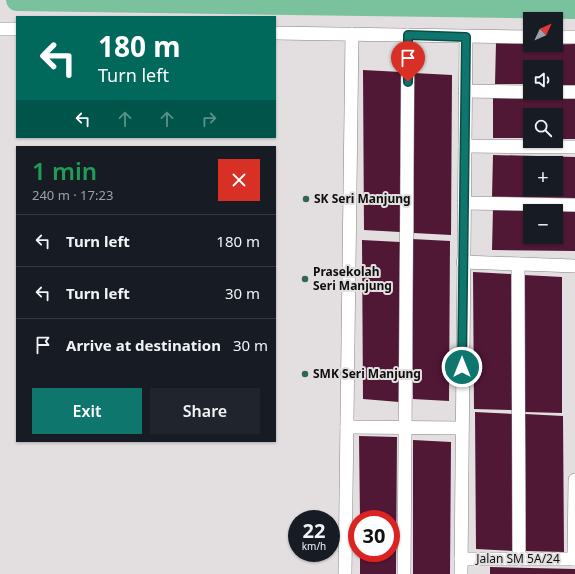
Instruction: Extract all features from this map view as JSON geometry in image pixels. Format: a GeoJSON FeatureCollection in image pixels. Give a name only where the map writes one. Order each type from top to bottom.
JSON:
{"type":"FeatureCollection","features":[{"type":"Feature","properties":{"kind":"street"},"geometry":{"type":"LineString","coordinates":[[0,29],[16,29]]}},
{"type":"Feature","properties":{"kind":"street"},"geometry":{"type":"LineString","coordinates":[[276,33],[523,37]]}},
{"type":"Feature","properties":{"kind":"street"},"geometry":{"type":"LineString","coordinates":[[345,574],[352,34]]}},
{"type":"Feature","properties":{"kind":"street"},"geometry":{"type":"LineString","coordinates":[[404,574],[408,35]]}},
{"type":"Feature","properties":{"kind":"street"},"geometry":{"type":"LineString","coordinates":[[461,574],[466,37]]}},
{"type":"Feature","properties":{"kind":"street"},"geometry":{"type":"LineString","coordinates":[[563,37],[575,37]]}},
{"type":"Feature","properties":{"kind":"street"},"geometry":{"type":"LineString","coordinates":[[465,91],[523,92]]}},
{"type":"Feature","properties":{"kind":"street"},"geometry":{"type":"LineString","coordinates":[[563,92],[575,92]]}},
{"type":"Feature","properties":{"kind":"street"},"geometry":{"type":"LineString","coordinates":[[465,146],[575,147]]}},
{"type":"Feature","properties":{"kind":"street"},"geometry":{"type":"LineString","coordinates":[[464,203],[575,205]]}},
{"type":"Feature","properties":{"kind":"street"},"geometry":{"type":"LineString","coordinates":[[463,262],[575,266]]}},
{"type":"Feature","properties":{"kind":"street"},"geometry":{"type":"LineString","coordinates":[[518,264],[519,559]]}},
{"type":"Feature","properties":{"kind":"street"},"geometry":{"type":"LineString","coordinates":[[347,427],[462,428]]}},
{"type":"Feature","properties":{"kind":"street"},"geometry":{"type":"LineString","coordinates":[[574,559],[575,480]]}},
{"type":"Feature","properties":{"kind":"street","name":"Jalan SM 5A/24"},"geometry":{"type":"LineString","coordinates":[[461,558],[574,559]]}},
{"type":"Feature","properties":{"kind":"building"},"geometry":{"type":"Polygon","coordinates":[[[496,42],[523,43],[523,52],[563,52],[563,44],[575,44],[575,85],[563,85],[563,60],[523,60],[523,84],[495,84],[496,42]]]}},
{"type":"Feature","properties":{"kind":"building"},"geometry":{"type":"Polygon","coordinates":[[[363,70],[401,72],[400,232],[364,230],[363,70]]]}},
{"type":"Feature","properties":{"kind":"building"},"geometry":{"type":"Polygon","coordinates":[[[414,73],[452,75],[451,235],[414,233],[414,73]]]}},
{"type":"Feature","properties":{"kind":"building"},"geometry":{"type":"Polygon","coordinates":[[[493,96],[523,97],[523,100],[563,100],[563,98],[575,98],[575,139],[563,139],[563,108],[523,108],[523,138],[493,138],[493,96]]]}},
{"type":"Feature","properties":{"kind":"building"},"geometry":{"type":"Polygon","coordinates":[[[493,155],[534,156],[523,156],[523,196],[563,196],[563,157],[575,157],[575,198],[492,197],[493,155]]]}},
{"type":"Feature","properties":{"kind":"building"},"geometry":{"type":"Polygon","coordinates":[[[493,208],[523,210],[523,244],[563,244],[563,210],[575,210],[575,251],[492,250],[493,208]]]}},
{"type":"Feature","properties":{"kind":"building"},"geometry":{"type":"Polygon","coordinates":[[[412,239],[450,241],[449,401],[413,399],[412,239]]]}},
{"type":"Feature","properties":{"kind":"building"},"geometry":{"type":"Polygon","coordinates":[[[362,240],[400,242],[399,402],[363,399],[362,240]]]}},
{"type":"Feature","properties":{"kind":"building"},"geometry":{"type":"Polygon","coordinates":[[[473,272],[511,274],[512,410],[474,409],[473,272]]]}},
{"type":"Feature","properties":{"kind":"building"},"geometry":{"type":"Polygon","coordinates":[[[524,275],[562,277],[562,413],[525,412],[524,275]]]}},
{"type":"Feature","properties":{"kind":"building"},"geometry":{"type":"Polygon","coordinates":[[[475,412],[513,414],[513,551],[476,549],[475,412]]]}},
{"type":"Feature","properties":{"kind":"building"},"geometry":{"type":"Polygon","coordinates":[[[525,414],[563,416],[564,552],[526,551],[525,414]]]}},
{"type":"Feature","properties":{"kind":"building"},"geometry":{"type":"Polygon","coordinates":[[[359,436],[397,437],[396,510],[360,510],[359,436]]]}},
{"type":"Feature","properties":{"kind":"building"},"geometry":{"type":"Polygon","coordinates":[[[413,440],[451,442],[450,574],[413,574],[413,440]]]}},
{"type":"Feature","properties":{"kind":"building"},"geometry":{"type":"Polygon","coordinates":[[[360,562],[396,562],[396,574],[360,574],[360,562]]]}},
{"type":"Feature","properties":{"kind":"building"},"geometry":{"type":"Polygon","coordinates":[[[490,567],[575,569],[575,574],[490,574],[490,567]]]}},
{"type":"Feature","properties":{"kind":"waterway"},"geometry":{"type":"LineString","coordinates":[[17,0],[575,8]]}},
{"type":"Feature","properties":{"kind":"place","name":"SK Seri Manjung"},"geometry":{"type":"Point","coordinates":[306,199]}},
{"type":"Feature","properties":{"kind":"place","name":"Prasekolah Seri Manjung"},"geometry":{"type":"Point","coordinates":[305,279]}},
{"type":"Feature","properties":{"kind":"place","name":"SMK Seri Manjung"},"geometry":{"type":"Point","coordinates":[305,374]}},
{"type":"Feature","properties":{"kind":"route"},"geometry":{"type":"LineString","coordinates":[[408,82],[408,35],[466,37],[462,367]]}}]}
